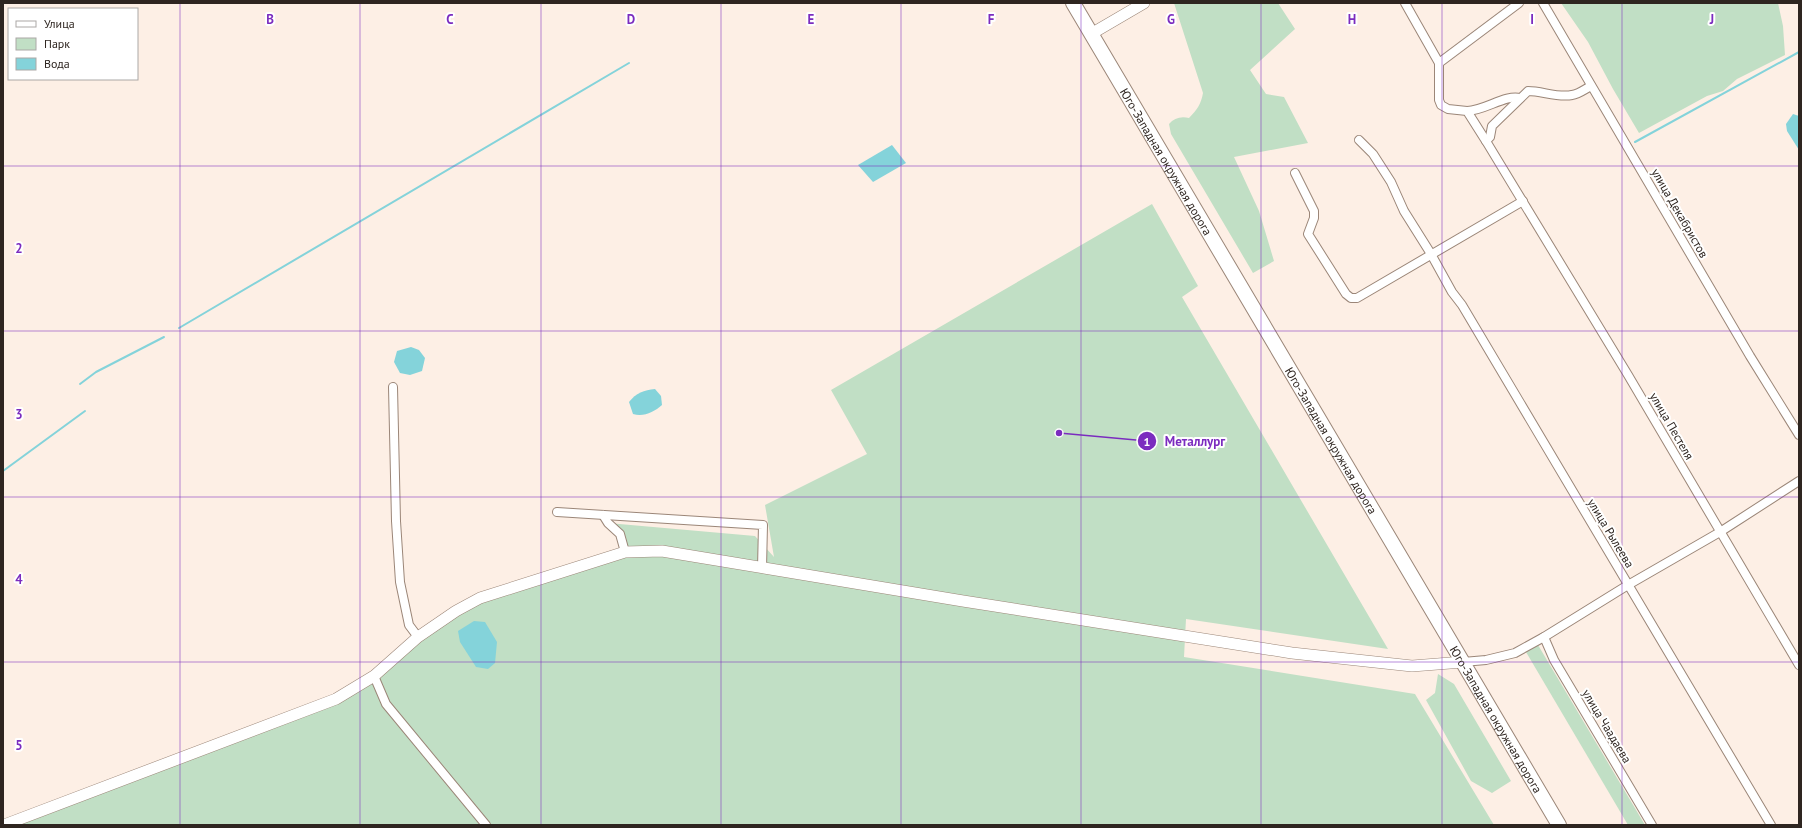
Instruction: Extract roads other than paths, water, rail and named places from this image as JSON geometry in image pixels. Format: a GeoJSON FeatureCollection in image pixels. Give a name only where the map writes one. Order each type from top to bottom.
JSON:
{"type":"FeatureCollection","features":[{"type":"Feature","properties":{"kind":"highway"},"geometry":{"type":"LineString","coordinates":[[1073,3],[1092,34]]}},
{"type":"Feature","properties":{"kind":"highway","name":"Юго-Западная окружная дорога"},"geometry":{"type":"LineString","coordinates":[[1092,34],[1559,825]]}},
{"type":"Feature","properties":{"kind":"street"},"geometry":{"type":"LineString","coordinates":[[1092,34],[1144,3]]}},
{"type":"Feature","properties":{"kind":"street"},"geometry":{"type":"LineString","coordinates":[[1405,3],[1439,63],[1441,105],[1448,109],[1476,111],[1510,97],[1520,98]]}},
{"type":"Feature","properties":{"kind":"street"},"geometry":{"type":"LineString","coordinates":[[1439,63],[1520,3]]}},
{"type":"Feature","properties":{"kind":"street","name":"улица Декабристов"},"geometry":{"type":"LineString","coordinates":[[1543,3],[1750,356],[1799,435]]}},
{"type":"Feature","properties":{"kind":"street"},"geometry":{"type":"LineString","coordinates":[[1486,141],[1490,137],[1492,126],[1528,92],[1538,91],[1563,96],[1572,95],[1591,86]]}},
{"type":"Feature","properties":{"kind":"street","name":"улица Пестеля"},"geometry":{"type":"LineString","coordinates":[[1467,111],[1624,368],[1799,665]]}},
{"type":"Feature","properties":{"kind":"street","name":"улица Рылеева"},"geometry":{"type":"LineString","coordinates":[[1359,140],[1373,154],[1388,176],[1404,211],[1431,254],[1452,292],[1462,305],[1771,825]]}},
{"type":"Feature","properties":{"kind":"street"},"geometry":{"type":"LineString","coordinates":[[1295,173],[1314,211],[1314,218],[1308,234],[1346,294],[1351,298],[1357,298],[1523,201]]}},
{"type":"Feature","properties":{"kind":"street"},"geometry":{"type":"LineString","coordinates":[[393,387],[396,521],[400,582],[409,624],[418,637]]}},
{"type":"Feature","properties":{"kind":"street"},"geometry":{"type":"LineString","coordinates":[[4,825],[336,699],[374,676],[418,637],[456,611],[480,598],[626,552],[662,551],[1292,653],[1412,666],[1486,660],[1515,653],[1720,532],[1799,481]]}},
{"type":"Feature","properties":{"kind":"street"},"geometry":{"type":"LineString","coordinates":[[557,512],[763,525],[762,568]]}},
{"type":"Feature","properties":{"kind":"street"},"geometry":{"type":"LineString","coordinates":[[602,515],[620,534],[626,552]]}},
{"type":"Feature","properties":{"kind":"street","name":"улица Чаадаева"},"geometry":{"type":"LineString","coordinates":[[1544,637],[1554,660],[1652,825]]}},
{"type":"Feature","properties":{"kind":"street"},"geometry":{"type":"LineString","coordinates":[[374,676],[389,708],[486,825]]}},
{"type":"Feature","properties":{"kind":"water"},"geometry":{"type":"Polygon","coordinates":[[[1793,114],[1799,116],[1799,150],[1787,131],[1786,124],[1793,114]]]}},
{"type":"Feature","properties":{"kind":"water"},"geometry":{"type":"Polygon","coordinates":[[[892,145],[906,163],[873,182],[858,165],[892,145]]]}},
{"type":"Feature","properties":{"kind":"water"},"geometry":{"type":"Polygon","coordinates":[[[411,347],[419,350],[425,358],[422,371],[410,375],[400,373],[394,362],[397,351],[411,347]]]}},
{"type":"Feature","properties":{"kind":"water"},"geometry":{"type":"Polygon","coordinates":[[[655,389],[661,396],[662,405],[649,413],[641,415],[633,414],[629,402],[634,396],[640,392],[655,389]]]}},
{"type":"Feature","properties":{"kind":"water"},"geometry":{"type":"Polygon","coordinates":[[[474,621],[485,622],[497,642],[495,663],[488,669],[476,667],[460,642],[458,631],[474,621]]]}},
{"type":"Feature","properties":{"kind":"waterway"},"geometry":{"type":"LineString","coordinates":[[1635,142],[1799,52]]}},
{"type":"Feature","properties":{"kind":"waterway"},"geometry":{"type":"LineString","coordinates":[[179,328],[629,63]]}},
{"type":"Feature","properties":{"kind":"waterway"},"geometry":{"type":"LineString","coordinates":[[80,384],[96,372],[164,337]]}},
{"type":"Feature","properties":{"kind":"waterway"},"geometry":{"type":"LineString","coordinates":[[3,471],[85,411]]}},
{"type":"Feature","properties":{"kind":"place","name":"Металлург"},"geometry":{"type":"Point","coordinates":[1059,433]}}]}
